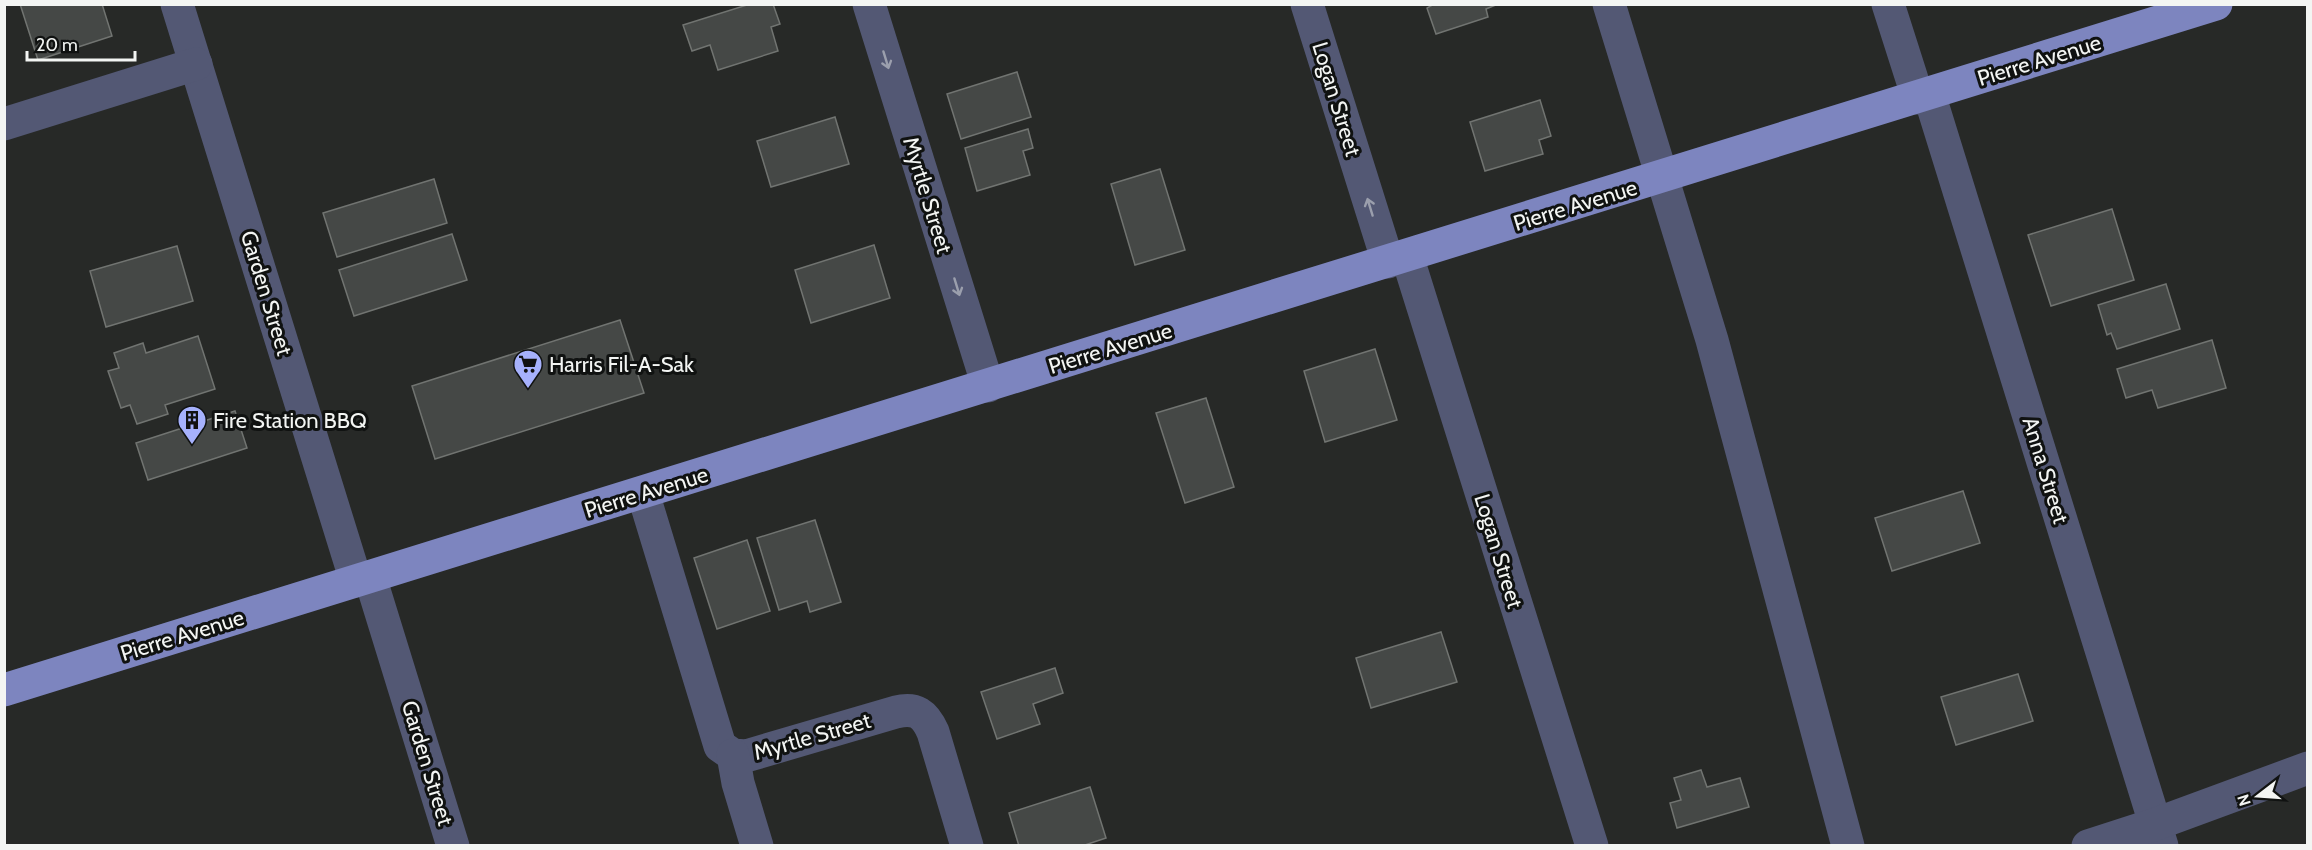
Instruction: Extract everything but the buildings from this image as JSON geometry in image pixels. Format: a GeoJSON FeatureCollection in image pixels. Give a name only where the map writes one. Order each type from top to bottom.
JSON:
{"type":"FeatureCollection","features":[{"type":"Feature","properties":{"kind":"main road","name":"Pierre Avenue"},"geometry":{"type":"LineString","coordinates":[[4,690],[2216,4]]}},
{"type":"Feature","properties":{"kind":"street","name":"Garden Street"},"geometry":{"type":"LineString","coordinates":[[177,4],[363,579],[453,846]]}},
{"type":"Feature","properties":{"kind":"street","name":"Myrtle Street"},"geometry":{"type":"LineString","coordinates":[[869,4],[988,386]]}},
{"type":"Feature","properties":{"kind":"street","name":"Logan Street"},"geometry":{"type":"LineString","coordinates":[[1307,4],[1397,259],[1592,846]]}},
{"type":"Feature","properties":{"kind":"street"},"geometry":{"type":"LineString","coordinates":[[1609,4],[1712,340],[1848,846]]}},
{"type":"Feature","properties":{"kind":"street","name":"Anna Street"},"geometry":{"type":"LineString","coordinates":[[1888,4],[1923,96],[2159,835]]}},
{"type":"Feature","properties":{"kind":"street"},"geometry":{"type":"LineString","coordinates":[[4,124],[196,64]]}},
{"type":"Feature","properties":{"kind":"street","name":"Myrtle Street"},"geometry":{"type":"LineString","coordinates":[[643,493],[720,746],[732,755],[746,756],[896,712],[914,710],[924,715],[933,732],[967,846]]}},
{"type":"Feature","properties":{"kind":"street"},"geometry":{"type":"LineString","coordinates":[[732,755],[757,846]]}},
{"type":"Feature","properties":{"kind":"street"},"geometry":{"type":"LineString","coordinates":[[2088,846],[2159,835],[2307,768]]}},
{"type":"Feature","properties":{"kind":"place","name":"Harris Fil-A-Sak"},"geometry":{"type":"Point","coordinates":[528,390]}},
{"type":"Feature","properties":{"kind":"place","name":"Fire Station BBQ"},"geometry":{"type":"Point","coordinates":[192,446]}}]}
